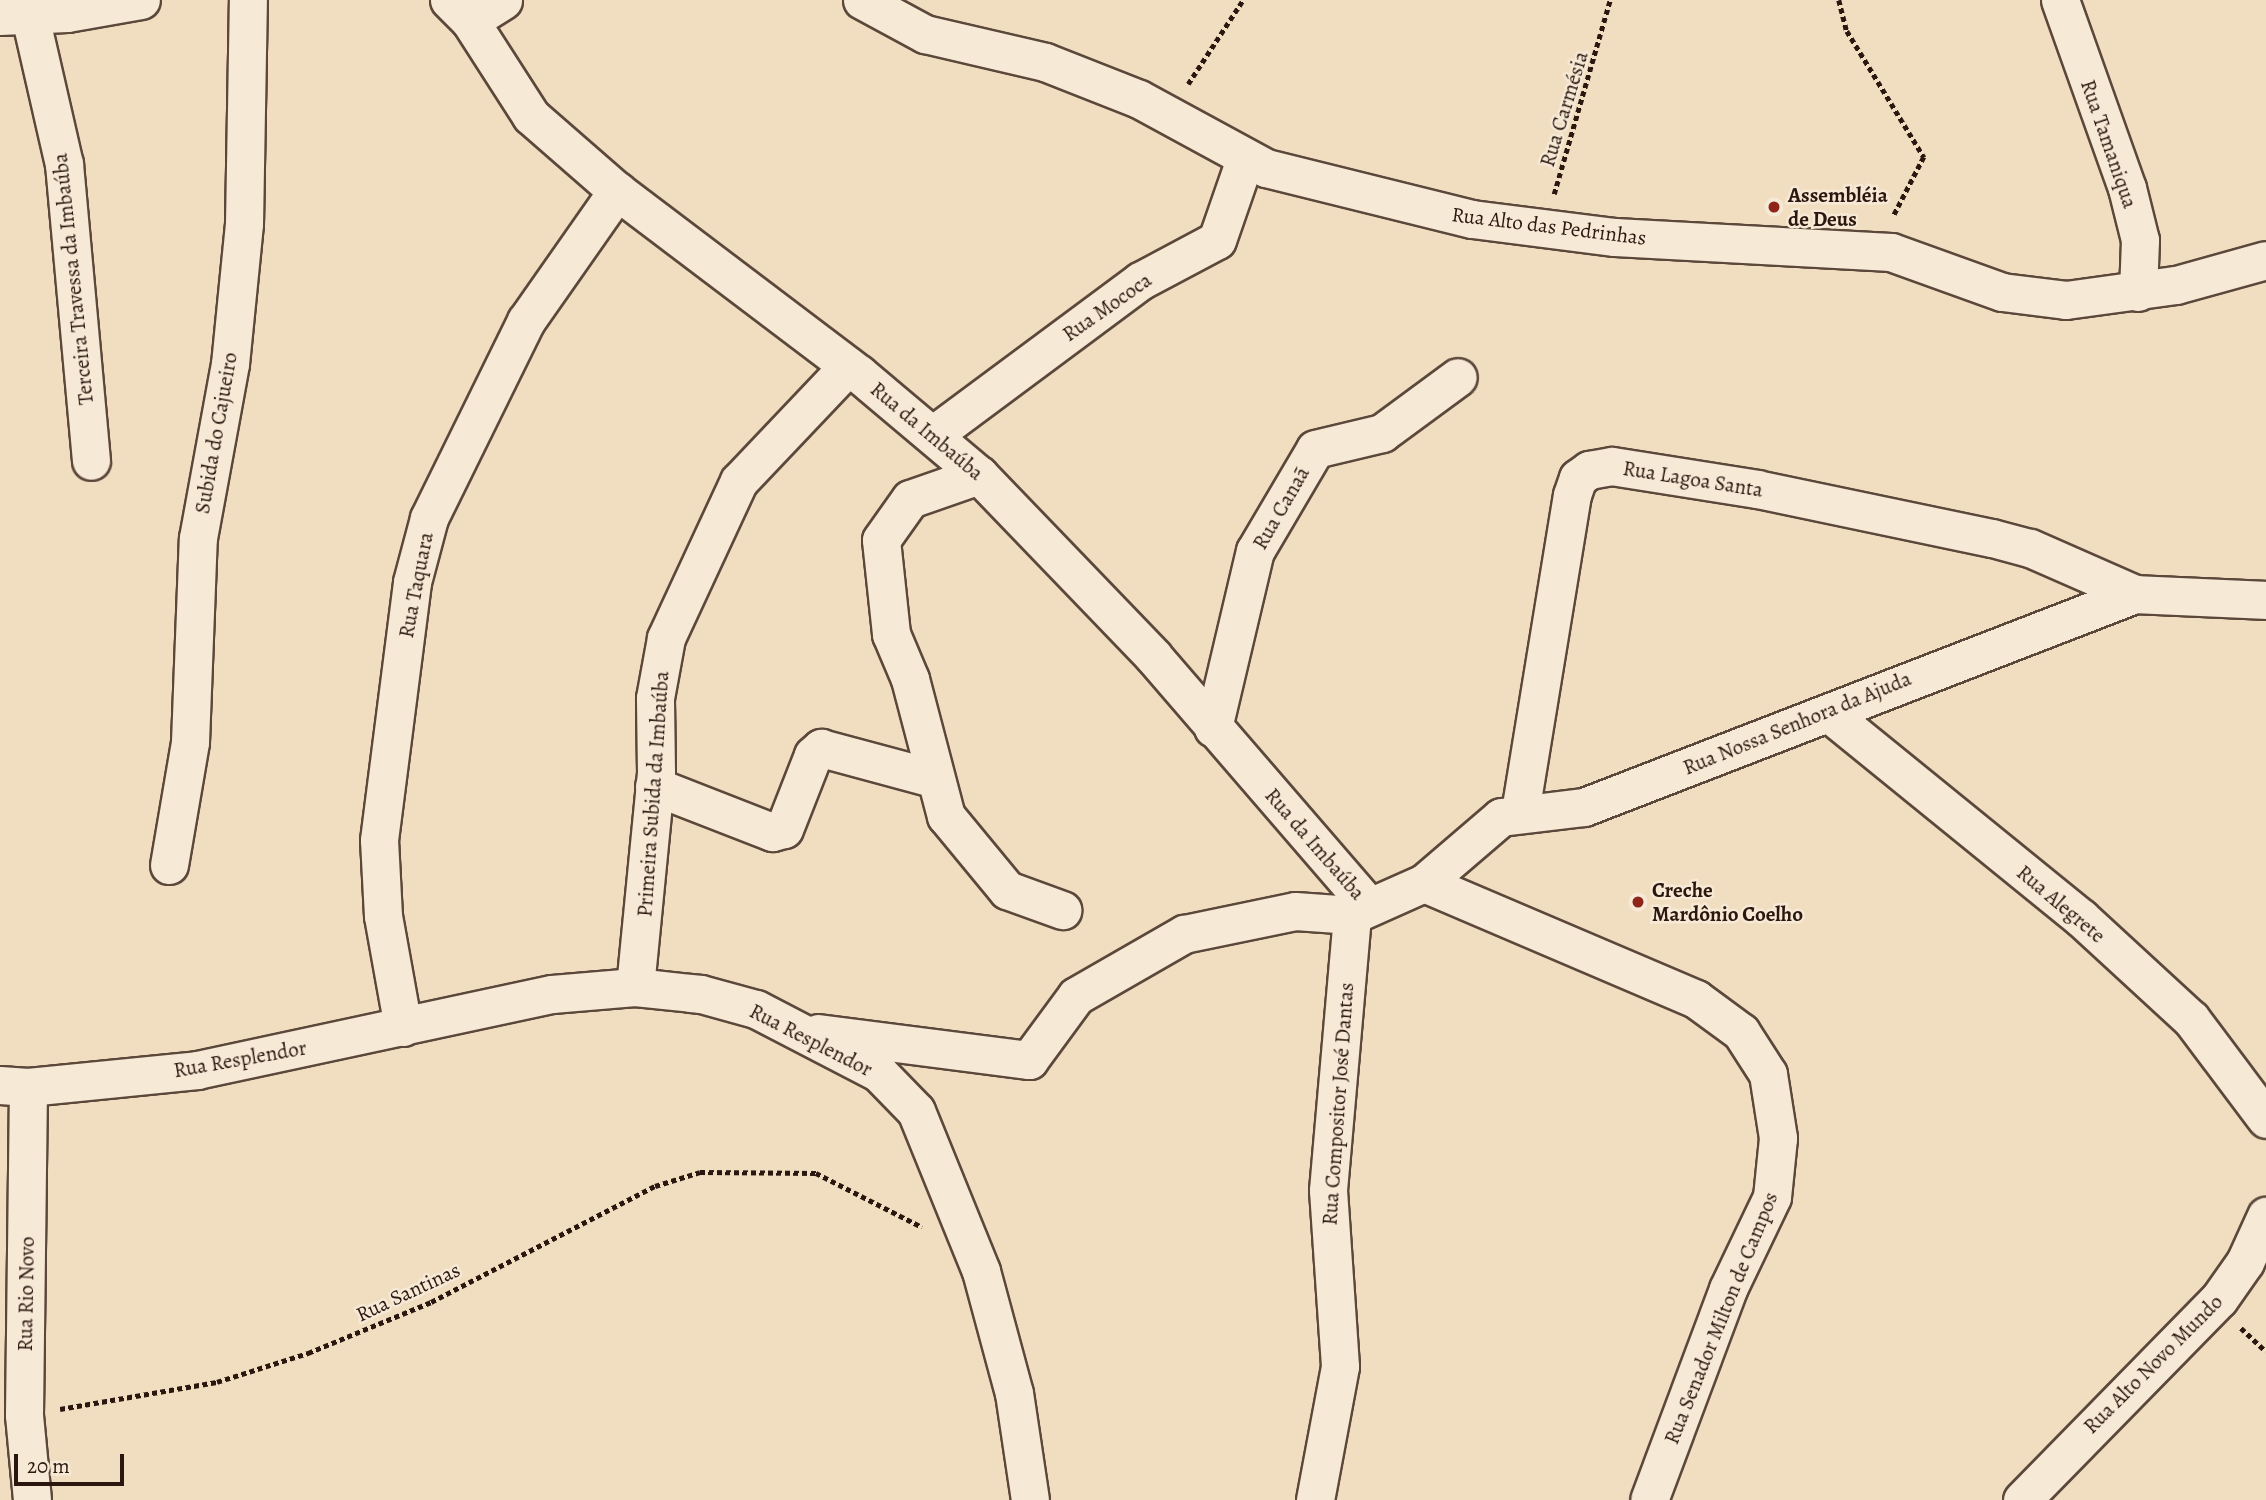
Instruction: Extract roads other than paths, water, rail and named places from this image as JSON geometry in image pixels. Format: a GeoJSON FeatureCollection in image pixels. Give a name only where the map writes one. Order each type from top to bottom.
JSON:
{"type":"FeatureCollection","features":[{"type":"Feature","properties":{"kind":"street"},"geometry":{"type":"LineString","coordinates":[[15,16],[141,0]]}},
{"type":"Feature","properties":{"kind":"street","name":"Subida do Cajueiro"},"geometry":{"type":"LineString","coordinates":[[169,865],[190,742],[198,538],[230,364],[244,224],[248,0]]}},
{"type":"Feature","properties":{"kind":"street"},"geometry":{"type":"LineString","coordinates":[[460,11],[503,0]]}},
{"type":"Feature","properties":{"kind":"street","name":"Rua Alto das Pedrinhas"},"geometry":{"type":"LineString","coordinates":[[862,0],[925,34],[1045,62],[1168,116],[1245,159],[1389,202],[1544,227],[1724,245],[1875,251],[2028,298],[2066,300],[2138,292],[2266,260]]}},
{"type":"Feature","properties":{"kind":"street","name":"Rua Tamaniqua"},"geometry":{"type":"LineString","coordinates":[[2060,0],[2127,187],[2140,240],[2138,292]]}},
{"type":"Feature","properties":{"kind":"street","name":"Rua da Imbaúba"},"geometry":{"type":"LineString","coordinates":[[460,11],[531,116],[617,191],[848,366],[934,434],[979,475],[1089,586],[1213,728],[1360,911]]}},
{"type":"Feature","properties":{"kind":"street","name":"Terceira Travessa da Imbaúba"},"geometry":{"type":"LineString","coordinates":[[15,16],[64,164],[91,461]]}},
{"type":"Feature","properties":{"kind":"street","name":"Rua Mococa"},"geometry":{"type":"LineString","coordinates":[[934,434],[1140,281],[1217,240],[1245,159]]}},
{"type":"Feature","properties":{"kind":"street","name":"Rua Taquara"},"geometry":{"type":"LineString","coordinates":[[403,1027],[383,916],[379,840],[416,569],[448,474],[526,321],[617,191]]}},
{"type":"Feature","properties":{"kind":"street","name":"Primeira Subida da Imbaúba"},"geometry":{"type":"LineString","coordinates":[[635,987],[654,786],[655,698],[666,638],[739,481],[848,366]]}},
{"type":"Feature","properties":{"kind":"street","name":"Rua Canaã"},"geometry":{"type":"LineString","coordinates":[[1213,728],[1255,551],[1315,449],[1382,433],[1458,377]]}},
{"type":"Feature","properties":{"kind":"street","name":"Rua Lagoa Santa"},"geometry":{"type":"LineString","coordinates":[[1520,812],[1572,495],[1578,478],[1589,470],[1612,466],[1756,489],[1992,538],[2030,548],[2135,594]]}},
{"type":"Feature","properties":{"kind":"street"},"geometry":{"type":"LineString","coordinates":[[979,475],[910,499],[881,540],[891,634],[911,679],[932,778],[946,816],[1007,890],[1062,909]]}},
{"type":"Feature","properties":{"kind":"street","name":"Rua Nossa Senhora da Ajuda"},"geometry":{"type":"LineString","coordinates":[[1360,911],[1424,883],[1501,817],[1520,812],[1584,807],[2135,594],[2266,600]]}},
{"type":"Feature","properties":{"kind":"street","name":"Rua Alegrete"},"geometry":{"type":"LineString","coordinates":[[1830,714],[2081,918],[2191,1019],[2266,1119]]}},
{"type":"Feature","properties":{"kind":"street"},"geometry":{"type":"LineString","coordinates":[[654,786],[772,832],[784,829],[813,755],[821,748],[932,778]]}},
{"type":"Feature","properties":{"kind":"street","name":"Rua Senador Milton de Campos"},"geometry":{"type":"LineString","coordinates":[[1424,883],[1696,999],[1741,1032],[1768,1074],[1779,1138],[1772,1197],[1728,1289],[1649,1500]]}},
{"type":"Feature","properties":{"kind":"street"},"geometry":{"type":"LineString","coordinates":[[796,1030],[1029,1060],[1076,996],[1184,934],[1295,911],[1360,911]]}},
{"type":"Feature","properties":{"kind":"street","name":"Rua Compositor José Dantas"},"geometry":{"type":"LineString","coordinates":[[1315,1500],[1340,1366],[1328,1190],[1360,911]]}},
{"type":"Feature","properties":{"kind":"street","name":"Rua Resplendor"},"geometry":{"type":"LineString","coordinates":[[14,1086],[197,1069],[552,994],[635,987],[701,994],[756,1009],[879,1073],[916,1111],[976,1254],[1014,1393],[1030,1500]]}},
{"type":"Feature","properties":{"kind":"street","name":"Rua Rio Novo"},"geometry":{"type":"LineString","coordinates":[[14,1086],[24,1415],[32,1500]]}},
{"type":"Feature","properties":{"kind":"street","name":"Rua Alto Novo Mundo"},"geometry":{"type":"LineString","coordinates":[[2022,1500],[2219,1299],[2245,1262],[2266,1216]]}},
{"type":"Feature","properties":{"kind":"place","name":"Assembléia de Deus"},"geometry":{"type":"Point","coordinates":[1774,207]}},
{"type":"Feature","properties":{"kind":"place","name":"Creche Mardônio Coelho"},"geometry":{"type":"Point","coordinates":[1638,902]}}]}
